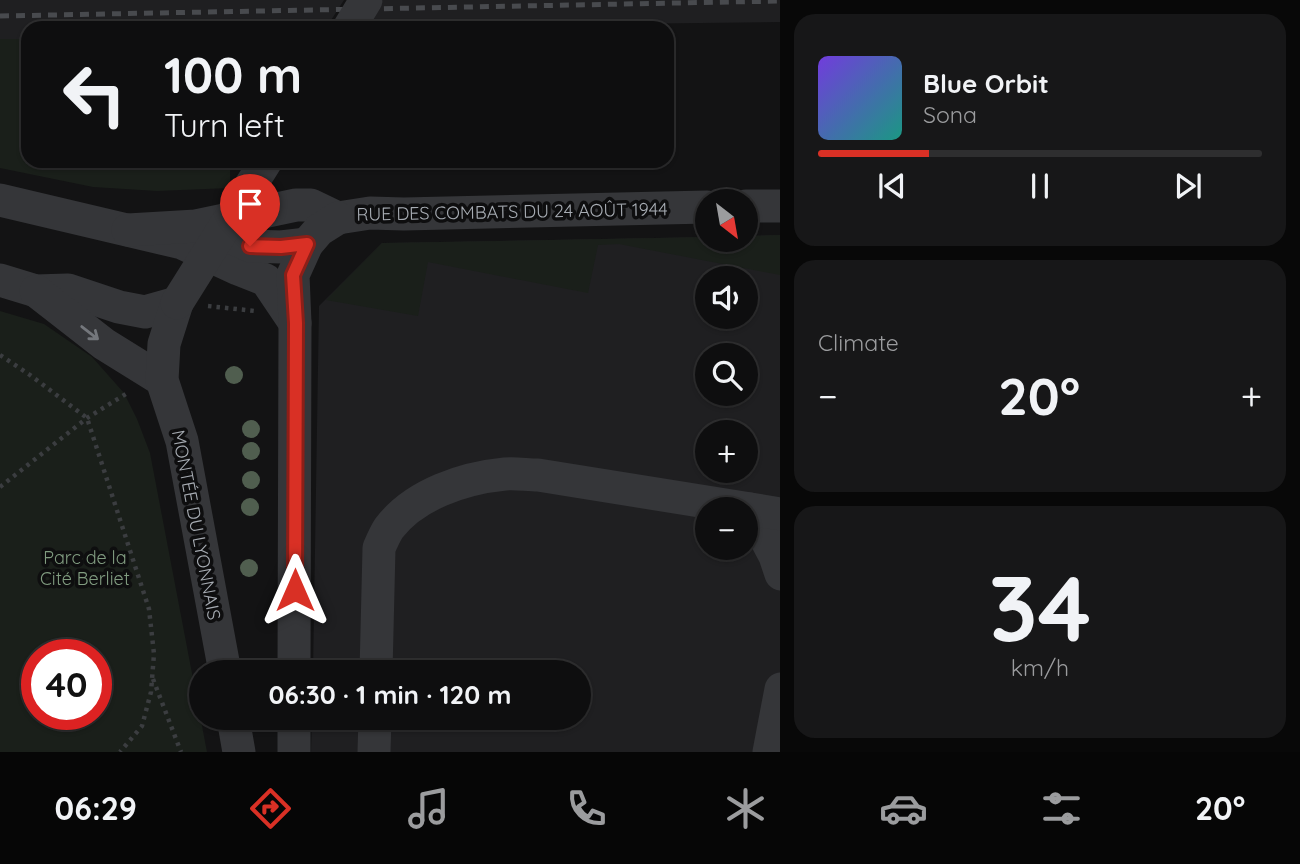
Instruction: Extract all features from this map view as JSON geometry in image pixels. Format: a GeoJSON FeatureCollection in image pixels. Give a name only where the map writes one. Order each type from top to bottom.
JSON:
{"type":"FeatureCollection","features":[{"type":"Feature","properties":{"kind":"street"},"geometry":{"type":"LineString","coordinates":[[353,21],[366,0]]}},
{"type":"Feature","properties":{"kind":"street","name":"MONTÉE DU LYONNAIS"},"geometry":{"type":"LineString","coordinates":[[223,660],[182,441],[162,380],[164,344],[177,303],[262,168]]}},
{"type":"Feature","properties":{"kind":"street","name":"RUE DES COMBATS DU 24 AOÛT 1944"},"geometry":{"type":"LineString","coordinates":[[0,200],[182,243],[266,280],[296,323]]}},
{"type":"Feature","properties":{"kind":"street","name":"RUE DES COMBATS DU 24 AOÛT 1944"},"geometry":{"type":"LineString","coordinates":[[128,230],[196,226],[296,205],[311,205],[338,218],[370,213],[695,207]]}},
{"type":"Feature","properties":{"kind":"street"},"geometry":{"type":"LineString","coordinates":[[758,206],[780,206]]}},
{"type":"Feature","properties":{"kind":"street"},"geometry":{"type":"LineString","coordinates":[[294,660],[296,323],[293,275],[307,244],[319,230],[338,218]]}},
{"type":"Feature","properties":{"kind":"street","name":"RUE DES COMBATS DU 24 AOÛT 1944"},"geometry":{"type":"LineString","coordinates":[[196,226],[216,230],[250,246],[307,244]]}},
{"type":"Feature","properties":{"kind":"street"},"geometry":{"type":"LineString","coordinates":[[0,279],[36,291],[104,344],[162,380]]}},
{"type":"Feature","properties":{"kind":"street"},"geometry":{"type":"LineString","coordinates":[[36,291],[68,290],[119,307],[145,312],[177,303]]}},
{"type":"Feature","properties":{"kind":"street"},"geometry":{"type":"LineString","coordinates":[[376,660],[379,548],[388,529],[406,511],[435,492],[468,481],[506,474],[538,475],[765,512],[780,574]]}},
{"type":"Feature","properties":{"kind":"street"},"geometry":{"type":"LineString","coordinates":[[769,752],[780,689]]}},
{"type":"Feature","properties":{"kind":"street"},"geometry":{"type":"LineString","coordinates":[[235,730],[239,752]]}},
{"type":"Feature","properties":{"kind":"street"},"geometry":{"type":"LineString","coordinates":[[294,730],[294,752]]}},
{"type":"Feature","properties":{"kind":"street"},"geometry":{"type":"LineString","coordinates":[[374,752],[375,730]]}},
{"type":"Feature","properties":{"kind":"path"},"geometry":{"type":"LineString","coordinates":[[177,303],[261,312]]}},
{"type":"Feature","properties":{"kind":"path"},"geometry":{"type":"LineString","coordinates":[[0,355],[30,374],[87,418],[149,609],[154,654],[151,692],[142,726],[120,752]]}},
{"type":"Feature","properties":{"kind":"path"},"geometry":{"type":"LineString","coordinates":[[0,486],[87,418],[124,393]]}},
{"type":"Feature","properties":{"kind":"path"},"geometry":{"type":"LineString","coordinates":[[152,678],[181,752]]}},
{"type":"Feature","properties":{"kind":"shaded area"},"geometry":{"type":"Polygon","coordinates":[[[0,0],[344,0],[330,21],[21,21],[21,39],[0,39],[0,0]]]}},
{"type":"Feature","properties":{"kind":"shaded area"},"geometry":{"type":"Polygon","coordinates":[[[383,0],[780,0],[780,22],[370,21],[383,0]]]}},
{"type":"Feature","properties":{"kind":"shaded area"},"geometry":{"type":"Polygon","coordinates":[[[780,235],[780,752],[311,752],[312,730],[591,730],[591,660],[313,660],[319,306],[382,243],[695,237],[695,252],[758,252],[758,236],[780,235]]]}},
{"type":"Feature","properties":{"kind":"green space"},"geometry":{"type":"Polygon","coordinates":[[[0,39],[21,39],[21,168],[230,168],[230,188],[157,191],[93,187],[0,168],[0,39]]]}},
{"type":"Feature","properties":{"kind":"green space"},"geometry":{"type":"Polygon","coordinates":[[[780,235],[780,275],[758,271],[758,266],[733,266],[619,244],[598,245],[588,293],[428,262],[418,316],[326,300],[382,243],[695,237],[695,252],[758,252],[758,236],[780,235]]]}},
{"type":"Feature","properties":{"kind":"green space","name":"Parc de la Cité Berliet"},"geometry":{"type":"Polygon","coordinates":[[[0,311],[44,324],[92,357],[124,393],[137,419],[150,453],[189,660],[189,730],[203,730],[207,752],[0,752],[0,311]]]}},
{"type":"Feature","properties":{"kind":"railway"},"geometry":{"type":"LineString","coordinates":[[0,16],[780,1]]}},
{"type":"Feature","properties":{"kind":"route"},"geometry":{"type":"LineString","coordinates":[[250,246],[307,244],[293,275],[296,323],[295,590]]}}]}
